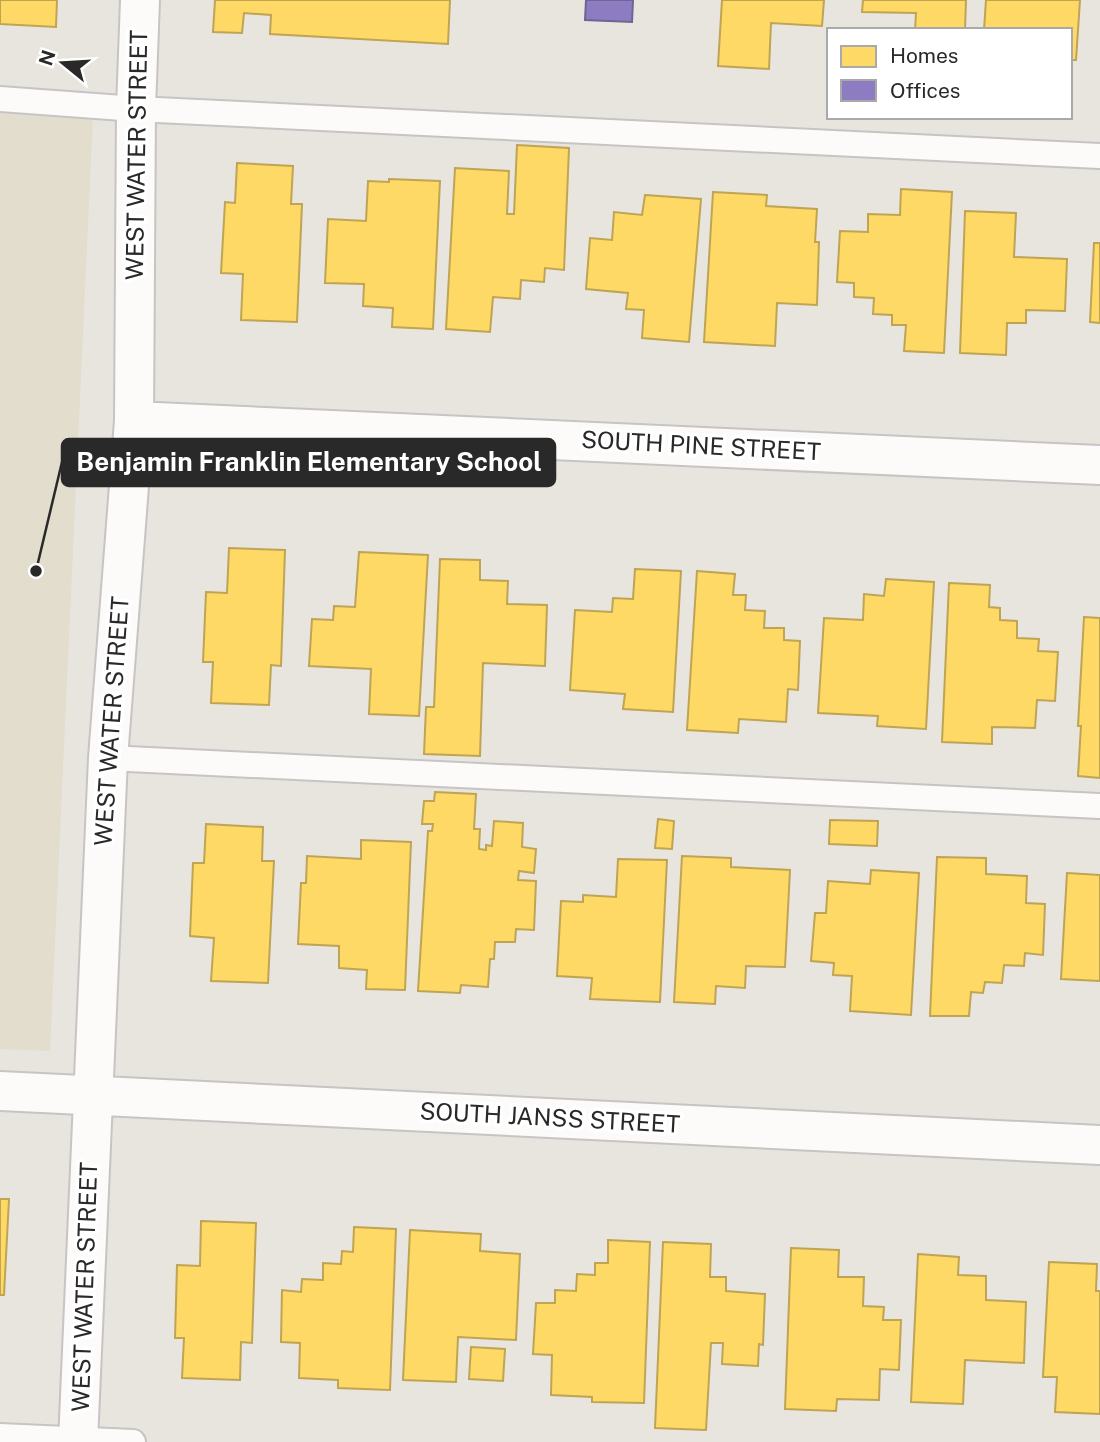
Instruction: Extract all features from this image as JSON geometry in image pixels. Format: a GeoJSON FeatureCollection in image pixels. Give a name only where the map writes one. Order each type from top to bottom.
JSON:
{"type":"FeatureCollection","features":[{"type":"Feature","properties":{"kind":"street","name":"WEST WATER STREET"},"geometry":{"type":"LineString","coordinates":[[78,1441],[108,758],[134,421],[136,109],[140,0]]}},
{"type":"Feature","properties":{"kind":"street","name":"SOUTH PINE STREET"},"geometry":{"type":"LineString","coordinates":[[134,421],[1100,465]]}},
{"type":"Feature","properties":{"kind":"street","name":"SOUTH JANSS STREET"},"geometry":{"type":"LineString","coordinates":[[0,1091],[1100,1145]]}},
{"type":"Feature","properties":{"kind":"lane"},"geometry":{"type":"LineString","coordinates":[[0,99],[136,109],[1100,156]]}},
{"type":"Feature","properties":{"kind":"lane"},"geometry":{"type":"LineString","coordinates":[[108,758],[1100,806]]}},
{"type":"Feature","properties":{"kind":"lane"},"geometry":{"type":"LineString","coordinates":[[0,1436],[133,1442]]}},
{"type":"Feature","properties":{"kind":"shaded area"},"geometry":{"type":"Polygon","coordinates":[[[0,90],[94,94],[50,1051],[0,1049],[0,90]]]}},
{"type":"Feature","properties":{"kind":"building: Homes"},"geometry":{"type":"Polygon","coordinates":[[[0,0],[57,0],[56,27],[0,24],[0,0]]]}},
{"type":"Feature","properties":{"kind":"building: Homes"},"geometry":{"type":"Polygon","coordinates":[[[215,0],[450,0],[448,44],[270,34],[271,15],[244,13],[242,33],[213,32],[215,0]]]}},
{"type":"Feature","properties":{"kind":"building: Homes"},"geometry":{"type":"Polygon","coordinates":[[[722,0],[824,0],[822,26],[771,23],[769,69],[718,66],[722,0]]]}},
{"type":"Feature","properties":{"kind":"building: Homes"},"geometry":{"type":"Polygon","coordinates":[[[863,0],[966,0],[965,28],[915,28],[916,13],[862,12],[863,0]]]}},
{"type":"Feature","properties":{"kind":"building: Homes"},"geometry":{"type":"Polygon","coordinates":[[[986,0],[1080,0],[1076,60],[1072,60],[1072,28],[984,28],[986,0]]]}},
{"type":"Feature","properties":{"kind":"building: Homes"},"geometry":{"type":"Polygon","coordinates":[[[517,145],[569,148],[564,270],[545,268],[544,282],[521,280],[520,299],[493,297],[490,332],[446,329],[455,168],[509,171],[507,214],[514,214],[517,145]]]}},
{"type":"Feature","properties":{"kind":"building: Homes"},"geometry":{"type":"Polygon","coordinates":[[[237,163],[293,166],[291,204],[302,204],[297,322],[241,320],[243,274],[221,273],[225,202],[235,203],[237,163]]]}},
{"type":"Feature","properties":{"kind":"building: Homes"},"geometry":{"type":"Polygon","coordinates":[[[389,179],[440,181],[433,329],[392,327],[393,308],[363,306],[364,284],[325,283],[328,219],[366,221],[368,181],[389,182],[389,179]]]}},
{"type":"Feature","properties":{"kind":"building: Homes"},"geometry":{"type":"Polygon","coordinates":[[[901,189],[952,192],[944,353],[904,351],[906,325],[892,325],[892,315],[873,314],[874,298],[854,297],[854,283],[837,282],[840,231],[868,232],[868,214],[900,215],[901,189]]]}},
{"type":"Feature","properties":{"kind":"building: Homes"},"geometry":{"type":"Polygon","coordinates":[[[713,192],[767,195],[766,206],[817,209],[817,305],[777,303],[775,346],[704,342],[713,192]]]}},
{"type":"Feature","properties":{"kind":"building: Homes"},"geometry":{"type":"Polygon","coordinates":[[[645,195],[701,199],[689,342],[642,338],[644,310],[626,309],[628,293],[586,289],[590,238],[612,240],[614,212],[642,215],[645,195]]]}},
{"type":"Feature","properties":{"kind":"building: Homes"},"geometry":{"type":"Polygon","coordinates":[[[965,211],[1016,213],[1014,257],[1067,259],[1065,311],[1026,310],[1026,323],[1007,323],[1006,355],[960,353],[965,211]]]}},
{"type":"Feature","properties":{"kind":"building: Homes"},"geometry":{"type":"Polygon","coordinates":[[[1094,243],[1100,243],[1100,323],[1090,322],[1094,243]]]}},
{"type":"Feature","properties":{"kind":"building: Homes"},"geometry":{"type":"Polygon","coordinates":[[[229,548],[285,550],[281,666],[271,665],[269,705],[211,703],[213,662],[203,662],[206,592],[227,593],[229,548]]]}},
{"type":"Feature","properties":{"kind":"building: Homes"},"geometry":{"type":"Polygon","coordinates":[[[359,552],[428,555],[419,716],[369,714],[371,669],[309,666],[312,619],[333,620],[334,606],[355,607],[359,552]]]}},
{"type":"Feature","properties":{"kind":"building: Homes"},"geometry":{"type":"Polygon","coordinates":[[[440,559],[480,560],[480,580],[508,581],[507,604],[547,605],[545,666],[483,663],[480,756],[424,754],[426,707],[434,707],[440,559]]]}},
{"type":"Feature","properties":{"kind":"building: Homes"},"geometry":{"type":"Polygon","coordinates":[[[635,569],[681,571],[673,712],[623,709],[625,694],[570,690],[575,610],[612,612],[613,598],[633,599],[635,569]]]}},
{"type":"Feature","properties":{"kind":"building: Homes"},"geometry":{"type":"Polygon","coordinates":[[[697,571],[735,574],[733,595],[746,595],[745,610],[765,611],[764,628],[784,628],[784,640],[800,641],[798,690],[788,689],[786,722],[739,719],[738,733],[687,730],[697,571]]]}},
{"type":"Feature","properties":{"kind":"building: Homes"},"geometry":{"type":"Polygon","coordinates":[[[886,579],[934,582],[926,729],[877,726],[878,716],[818,713],[824,618],[863,620],[864,594],[884,596],[886,579]]]}},
{"type":"Feature","properties":{"kind":"building: Homes"},"geometry":{"type":"Polygon","coordinates":[[[949,583],[990,585],[989,607],[1000,608],[1000,620],[1017,621],[1017,638],[1039,639],[1038,651],[1058,652],[1055,701],[1037,700],[1035,728],[992,727],[992,744],[942,742],[949,583]]]}},
{"type":"Feature","properties":{"kind":"building: Homes"},"geometry":{"type":"Polygon","coordinates":[[[1084,617],[1100,618],[1100,778],[1078,776],[1084,617]]]}},
{"type":"Feature","properties":{"kind":"building: Homes"},"geometry":{"type":"Polygon","coordinates":[[[435,792],[476,794],[474,829],[480,829],[479,849],[486,850],[486,845],[492,846],[494,821],[523,823],[522,847],[536,849],[534,873],[519,871],[518,880],[536,881],[534,930],[516,929],[515,942],[495,942],[494,959],[490,959],[488,987],[461,985],[460,993],[418,991],[428,831],[432,831],[433,824],[422,824],[424,801],[434,801],[435,792]]]}},
{"type":"Feature","properties":{"kind":"building: Homes"},"geometry":{"type":"Polygon","coordinates":[[[658,819],[674,821],[672,849],[655,848],[658,819]]]}},
{"type":"Feature","properties":{"kind":"building: Homes"},"geometry":{"type":"Polygon","coordinates":[[[830,820],[878,821],[877,846],[829,844],[830,820]]]}},
{"type":"Feature","properties":{"kind":"building: Homes"},"geometry":{"type":"Polygon","coordinates":[[[206,824],[263,827],[262,861],[274,861],[268,983],[211,981],[214,938],[190,936],[193,863],[204,863],[206,824]]]}},
{"type":"Feature","properties":{"kind":"building: Homes"},"geometry":{"type":"Polygon","coordinates":[[[361,840],[411,842],[405,990],[366,989],[367,970],[339,968],[339,946],[298,944],[301,883],[306,883],[307,856],[361,859],[361,840]]]}},
{"type":"Feature","properties":{"kind":"building: Homes"},"geometry":{"type":"Polygon","coordinates":[[[682,856],[731,858],[731,867],[790,870],[785,967],[746,966],[745,988],[716,986],[715,1004],[674,1002],[682,856]]]}},
{"type":"Feature","properties":{"kind":"building: Homes"},"geometry":{"type":"Polygon","coordinates":[[[937,857],[986,858],[986,874],[1027,876],[1026,903],[1045,904],[1043,955],[1025,953],[1024,966],[1004,965],[1002,983],[985,982],[983,993],[971,992],[969,1016],[930,1016],[937,857]]]}},
{"type":"Feature","properties":{"kind":"building: Homes"},"geometry":{"type":"Polygon","coordinates":[[[618,859],[667,860],[660,1002],[590,999],[592,978],[557,976],[561,901],[583,902],[583,895],[616,897],[618,859]]]}},
{"type":"Feature","properties":{"kind":"building: Homes"},"geometry":{"type":"Polygon","coordinates":[[[871,870],[919,873],[911,1015],[850,1011],[852,976],[833,975],[834,963],[811,961],[815,913],[826,913],[828,881],[870,884],[871,870]]]}},
{"type":"Feature","properties":{"kind":"building: Homes"},"geometry":{"type":"Polygon","coordinates":[[[1067,873],[1100,875],[1100,981],[1061,979],[1067,873]]]}},
{"type":"Feature","properties":{"kind":"building: Homes"},"geometry":{"type":"Polygon","coordinates":[[[0,1199],[9,1199],[4,1295],[0,1295],[0,1199]]]}},
{"type":"Feature","properties":{"kind":"building: Homes"},"geometry":{"type":"Polygon","coordinates":[[[201,1221],[256,1223],[252,1343],[241,1342],[240,1380],[182,1378],[184,1338],[175,1338],[177,1265],[200,1266],[201,1221]]]}},
{"type":"Feature","properties":{"kind":"building: Homes"},"geometry":{"type":"Polygon","coordinates":[[[354,1227],[396,1229],[390,1390],[338,1388],[338,1380],[299,1378],[300,1343],[281,1342],[282,1290],[301,1292],[302,1279],[323,1280],[323,1263],[341,1264],[342,1251],[353,1252],[354,1227]]]}},
{"type":"Feature","properties":{"kind":"building: Homes"},"geometry":{"type":"Polygon","coordinates":[[[410,1230],[481,1234],[480,1251],[520,1254],[516,1340],[458,1337],[456,1382],[403,1380],[410,1230]]]}},
{"type":"Feature","properties":{"kind":"building: Homes"},"geometry":{"type":"Polygon","coordinates":[[[608,1240],[650,1242],[644,1403],[592,1402],[592,1397],[551,1395],[552,1355],[533,1354],[536,1303],[555,1303],[555,1290],[576,1291],[577,1274],[595,1275],[595,1263],[608,1263],[608,1240]]]}},
{"type":"Feature","properties":{"kind":"building: Homes"},"geometry":{"type":"Polygon","coordinates":[[[663,1242],[711,1244],[710,1277],[726,1277],[726,1291],[765,1294],[763,1345],[759,1344],[758,1366],[722,1364],[723,1343],[711,1343],[706,1430],[655,1428],[663,1242]]]}},
{"type":"Feature","properties":{"kind":"building: Homes"},"geometry":{"type":"Polygon","coordinates":[[[791,1248],[839,1250],[838,1277],[864,1277],[863,1306],[884,1307],[883,1320],[901,1320],[899,1370],[880,1369],[879,1400],[837,1399],[836,1411],[785,1409],[791,1248]]]}},
{"type":"Feature","properties":{"kind":"building: Homes"},"geometry":{"type":"Polygon","coordinates":[[[918,1254],[959,1257],[958,1275],[986,1276],[986,1300],[1026,1302],[1024,1363],[965,1360],[963,1404],[911,1402],[918,1254]]]}},
{"type":"Feature","properties":{"kind":"building: Homes"},"geometry":{"type":"Polygon","coordinates":[[[1049,1262],[1097,1264],[1096,1291],[1100,1291],[1100,1414],[1055,1412],[1057,1377],[1043,1377],[1049,1262]]]}},
{"type":"Feature","properties":{"kind":"building: Homes"},"geometry":{"type":"Polygon","coordinates":[[[471,1347],[505,1349],[503,1381],[469,1379],[471,1347]]]}},
{"type":"Feature","properties":{"kind":"building: Offices"},"geometry":{"type":"Polygon","coordinates":[[[586,0],[633,0],[632,22],[585,20],[586,0]]]}},
{"type":"Feature","properties":{"kind":"place","name":"Benjamin Franklin Elementary School"},"geometry":{"type":"Point","coordinates":[36,571]}}]}
